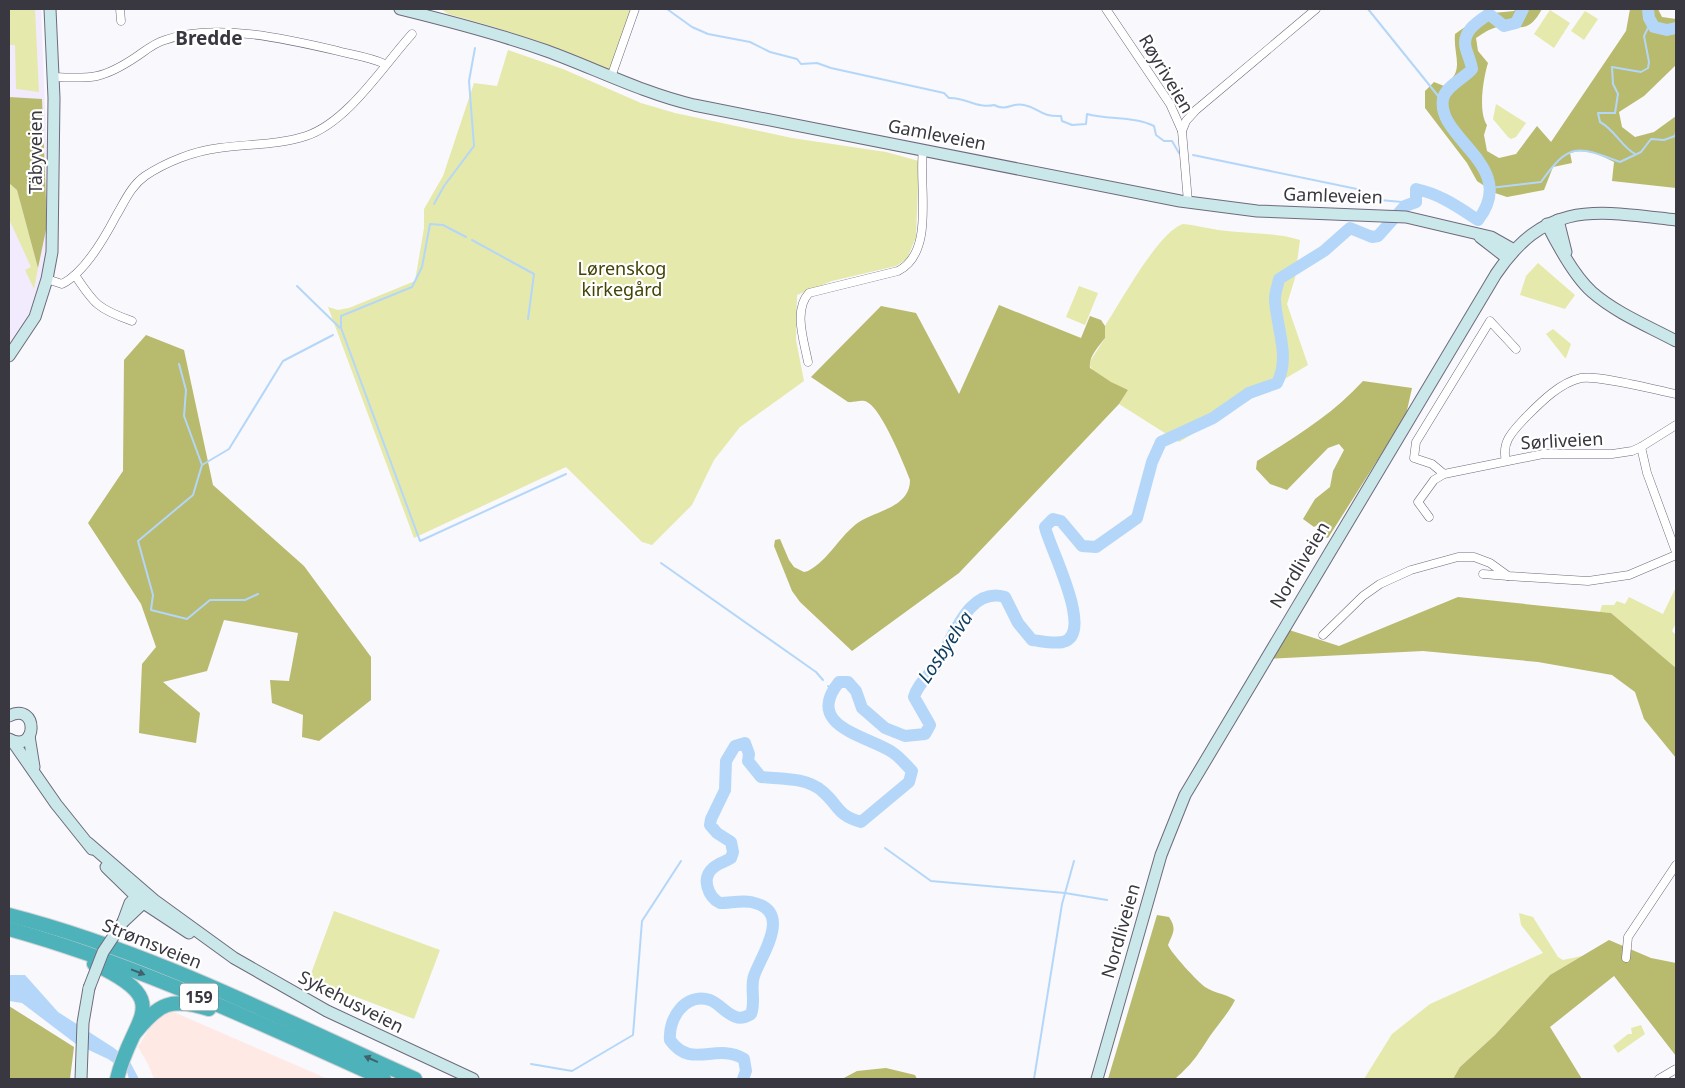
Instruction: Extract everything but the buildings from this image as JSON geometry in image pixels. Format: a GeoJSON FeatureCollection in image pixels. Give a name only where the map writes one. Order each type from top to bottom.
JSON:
{"type":"FeatureCollection","features":[{"type":"Feature","properties":{"kind":"highway"},"geometry":{"type":"LineString","coordinates":[[9,909],[91,940]]}},
{"type":"Feature","properties":{"kind":"highway","name":"Strømsveien"},"geometry":{"type":"LineString","coordinates":[[9,915],[91,940],[170,970],[415,1079]]}},
{"type":"Feature","properties":{"kind":"highway","name":"Strømsveien"},"geometry":{"type":"LineString","coordinates":[[9,929],[67,946],[141,973],[384,1079]]}},
{"type":"Feature","properties":{"kind":"highway"},"geometry":{"type":"LineString","coordinates":[[9,934],[88,961],[131,984],[140,994],[144,1003],[144,1013],[125,1055],[119,1075]]}},
{"type":"Feature","properties":{"kind":"highway"},"geometry":{"type":"LineString","coordinates":[[135,1033],[159,1007],[170,1003],[187,1003],[228,1016],[378,1079]]}},
{"type":"Feature","properties":{"kind":"main road","name":"Täbyveien"},"geometry":{"type":"LineString","coordinates":[[9,356],[31,326],[47,279],[54,218],[54,77],[50,9]]}},
{"type":"Feature","properties":{"kind":"main road","name":"Gamleveien"},"geometry":{"type":"LineString","coordinates":[[400,9],[434,13],[544,50],[662,97],[694,105],[1188,202],[1266,211],[1387,215],[1416,219],[1479,236],[1510,254]]}},
{"type":"Feature","properties":{"kind":"main road","name":"Nordliveien"},"geometry":{"type":"LineString","coordinates":[[1097,1079],[1160,855],[1184,795],[1510,254],[1528,236],[1553,222],[1598,213],[1676,220]]}},
{"type":"Feature","properties":{"kind":"main road"},"geometry":{"type":"LineString","coordinates":[[1553,222],[1567,258],[1583,284],[1599,298],[1676,341]]}},
{"type":"Feature","properties":{"kind":"main road","name":"Sykehusveien"},"geometry":{"type":"LineString","coordinates":[[12,712],[23,714],[30,721],[32,730],[29,736],[36,775]]}},
{"type":"Feature","properties":{"kind":"main road"},"geometry":{"type":"LineString","coordinates":[[11,741],[23,741],[29,736]]}},
{"type":"Feature","properties":{"kind":"main road","name":"Sykehusveien"},"geometry":{"type":"LineString","coordinates":[[11,741],[56,804],[88,843],[140,896],[180,929],[217,947],[327,1011],[473,1079]]}},
{"type":"Feature","properties":{"kind":"main road"},"geometry":{"type":"LineString","coordinates":[[81,1075],[84,1011],[89,988],[103,952],[140,896]]}},
{"type":"Feature","properties":{"kind":"street"},"geometry":{"type":"LineString","coordinates":[[120,9],[121,21]]}},
{"type":"Feature","properties":{"kind":"street"},"geometry":{"type":"LineString","coordinates":[[610,77],[635,9]]}},
{"type":"Feature","properties":{"kind":"street","name":"Røyriveien"},"geometry":{"type":"LineString","coordinates":[[1106,9],[1170,104],[1182,131],[1188,202]]}},
{"type":"Feature","properties":{"kind":"street"},"geometry":{"type":"LineString","coordinates":[[1182,131],[1186,121],[1196,110],[1316,9]]}},
{"type":"Feature","properties":{"kind":"street"},"geometry":{"type":"LineString","coordinates":[[54,77],[94,78],[110,73],[164,40],[187,34],[202,33],[246,34],[323,48],[376,60],[385,64]]}},
{"type":"Feature","properties":{"kind":"street"},"geometry":{"type":"LineString","coordinates":[[47,279],[62,284],[74,275],[107,232],[133,186],[145,176],[192,154],[218,148],[284,141],[307,136],[341,114],[412,34]]}},
{"type":"Feature","properties":{"kind":"street"},"geometry":{"type":"LineString","coordinates":[[808,362],[801,317],[803,300],[810,293],[898,271],[910,263],[917,251],[922,236],[923,150]]}},
{"type":"Feature","properties":{"kind":"street"},"geometry":{"type":"LineString","coordinates":[[74,275],[88,297],[97,306],[132,322]]}},
{"type":"Feature","properties":{"kind":"street"},"geometry":{"type":"LineString","coordinates":[[1429,517],[1418,502],[1434,480],[1444,474],[1432,464],[1414,458],[1412,455],[1416,442],[1490,321],[1516,348]]}},
{"type":"Feature","properties":{"kind":"street"},"geometry":{"type":"LineString","coordinates":[[1506,461],[1504,452],[1509,435],[1548,398],[1569,383],[1591,378],[1676,394]]}},
{"type":"Feature","properties":{"kind":"street","name":"Sørliveien"},"geometry":{"type":"LineString","coordinates":[[1444,474],[1543,454],[1612,454],[1641,447],[1676,425]]}},
{"type":"Feature","properties":{"kind":"street"},"geometry":{"type":"LineString","coordinates":[[1482,574],[1588,582],[1611,580],[1629,575],[1676,553],[1647,473],[1641,447]]}},
{"type":"Feature","properties":{"kind":"street"},"geometry":{"type":"LineString","coordinates":[[1323,635],[1363,596],[1380,584],[1411,570],[1458,557],[1474,557],[1490,563],[1508,576]]}},
{"type":"Feature","properties":{"kind":"street"},"geometry":{"type":"LineString","coordinates":[[1626,958],[1628,937],[1676,865]]}},
{"type":"Feature","properties":{"kind":"street"},"geometry":{"type":"LineString","coordinates":[[1659,1079],[1676,1068]]}},
{"type":"Feature","properties":{"kind":"shaded area"},"geometry":{"type":"Polygon","coordinates":[[[9,9],[41,9],[50,228],[37,306],[9,350],[9,9]]]}},
{"type":"Feature","properties":{"kind":"shaded area"},"geometry":{"type":"Polygon","coordinates":[[[169,1010],[328,1079],[154,1079],[138,1047],[152,1024],[169,1010]]]}},
{"type":"Feature","properties":{"kind":"green space"},"geometry":{"type":"Polygon","coordinates":[[[9,9],[35,9],[39,92],[16,89],[15,45],[9,45],[9,9]]]}},
{"type":"Feature","properties":{"kind":"green space"},"geometry":{"type":"Polygon","coordinates":[[[441,9],[631,9],[609,71],[550,46],[448,14],[441,9]]]}},
{"type":"Feature","properties":{"kind":"green space"},"geometry":{"type":"Polygon","coordinates":[[[1516,9],[1542,9],[1536,18],[1525,27],[1502,26],[1489,30],[1476,38],[1478,51],[1488,63],[1484,78],[1482,104],[1484,119],[1487,125],[1484,135],[1487,151],[1499,158],[1516,154],[1537,126],[1551,142],[1626,31],[1630,9],[1658,9],[1662,17],[1676,19],[1676,65],[1644,96],[1619,112],[1622,127],[1635,137],[1654,132],[1676,116],[1676,188],[1612,181],[1614,162],[1582,151],[1570,153],[1572,163],[1553,167],[1544,190],[1507,197],[1495,193],[1477,181],[1467,163],[1425,108],[1425,91],[1434,82],[1444,86],[1455,74],[1457,63],[1455,34],[1483,14],[1514,11],[1516,9]]]}},
{"type":"Feature","properties":{"kind":"green space"},"geometry":{"type":"Polygon","coordinates":[[[1550,10],[1570,23],[1554,48],[1534,34],[1550,10]]]}},
{"type":"Feature","properties":{"kind":"green space"},"geometry":{"type":"Polygon","coordinates":[[[1585,11],[1598,19],[1584,40],[1571,31],[1585,11]]]}},
{"type":"Feature","properties":{"kind":"green space","name":"Lørenskog kirkegård"},"geometry":{"type":"Polygon","coordinates":[[[508,50],[563,69],[641,103],[675,113],[792,138],[886,152],[919,161],[916,237],[907,259],[896,266],[832,281],[797,295],[796,340],[804,381],[740,427],[714,460],[692,505],[652,545],[642,542],[566,467],[414,538],[328,307],[338,310],[349,308],[415,281],[424,228],[424,209],[443,176],[474,83],[497,86],[508,50]]]}},
{"type":"Feature","properties":{"kind":"green space"},"geometry":{"type":"Polygon","coordinates":[[[9,97],[42,99],[47,225],[38,268],[17,190],[9,183],[9,97]]]}},
{"type":"Feature","properties":{"kind":"green space"},"geometry":{"type":"Polygon","coordinates":[[[1496,104],[1526,123],[1516,137],[1511,139],[1508,137],[1493,119],[1496,104]]]}},
{"type":"Feature","properties":{"kind":"green space"},"geometry":{"type":"Polygon","coordinates":[[[9,183],[17,190],[38,268],[34,289],[25,270],[31,267],[9,219],[9,183]]]}},
{"type":"Feature","properties":{"kind":"green space"},"geometry":{"type":"Polygon","coordinates":[[[1183,224],[1218,230],[1290,237],[1300,240],[1295,278],[1287,304],[1308,365],[1179,442],[1119,404],[1128,390],[1100,376],[1091,368],[1089,363],[1105,338],[1105,326],[1141,269],[1173,229],[1183,224]]]}},
{"type":"Feature","properties":{"kind":"green space"},"geometry":{"type":"Polygon","coordinates":[[[1538,263],[1575,295],[1565,309],[1520,295],[1526,276],[1538,263]]]}},
{"type":"Feature","properties":{"kind":"green space"},"geometry":{"type":"Polygon","coordinates":[[[1079,286],[1098,293],[1085,325],[1066,317],[1079,286]]]}},
{"type":"Feature","properties":{"kind":"green space"},"geometry":{"type":"Polygon","coordinates":[[[999,305],[1081,338],[1090,316],[1101,320],[1105,326],[1105,338],[1092,356],[1090,368],[1111,382],[1128,390],[1119,404],[959,573],[852,651],[800,602],[792,591],[774,546],[775,540],[780,539],[794,567],[804,572],[808,571],[822,561],[852,527],[899,502],[909,489],[910,480],[892,437],[873,406],[865,401],[848,402],[811,377],[881,306],[916,313],[959,394],[999,305]]]}},
{"type":"Feature","properties":{"kind":"green space"},"geometry":{"type":"Polygon","coordinates":[[[1553,329],[1571,344],[1566,358],[1546,334],[1553,329]]]}},
{"type":"Feature","properties":{"kind":"green space"},"geometry":{"type":"Polygon","coordinates":[[[146,335],[184,350],[213,485],[304,566],[371,657],[371,700],[319,741],[302,737],[303,715],[272,703],[270,680],[289,681],[298,633],[224,620],[207,671],[163,682],[200,713],[196,743],[139,733],[142,664],[156,647],[141,604],[88,523],[123,471],[124,360],[146,335]]]}},
{"type":"Feature","properties":{"kind":"green space"},"geometry":{"type":"Polygon","coordinates":[[[1363,381],[1412,388],[1406,415],[1328,538],[1325,537],[1326,526],[1321,523],[1314,527],[1303,519],[1315,499],[1330,487],[1333,471],[1344,450],[1339,444],[1328,448],[1287,490],[1270,484],[1256,469],[1257,461],[1326,415],[1363,381]]]}},
{"type":"Feature","properties":{"kind":"green space"},"geometry":{"type":"Polygon","coordinates":[[[1676,587],[1676,623],[1672,631],[1676,635],[1676,668],[1611,613],[1600,612],[1602,605],[1614,605],[1617,601],[1625,604],[1629,597],[1663,614],[1676,587]]]}},
{"type":"Feature","properties":{"kind":"green space"},"geometry":{"type":"Polygon","coordinates":[[[1458,597],[1611,613],[1676,668],[1676,758],[1644,719],[1635,692],[1612,675],[1538,662],[1423,651],[1264,659],[1283,628],[1339,646],[1458,597]]]}},
{"type":"Feature","properties":{"kind":"green space"},"geometry":{"type":"Polygon","coordinates":[[[334,911],[440,950],[414,1019],[309,979],[334,911]]]}},
{"type":"Feature","properties":{"kind":"green space"},"geometry":{"type":"Polygon","coordinates":[[[1519,913],[1533,917],[1558,957],[1563,960],[1582,956],[1550,975],[1495,1035],[1460,1067],[1453,1079],[1364,1079],[1392,1034],[1430,1004],[1543,953],[1521,925],[1519,913]]]}},
{"type":"Feature","properties":{"kind":"green space"},"geometry":{"type":"Polygon","coordinates":[[[1157,915],[1169,917],[1173,925],[1173,931],[1168,945],[1185,967],[1205,987],[1235,1000],[1194,1059],[1175,1079],[1108,1079],[1157,915]]]}},
{"type":"Feature","properties":{"kind":"green space"},"geometry":{"type":"Polygon","coordinates":[[[1609,940],[1651,958],[1676,963],[1676,1056],[1614,976],[1550,1027],[1582,1079],[1453,1079],[1460,1067],[1495,1035],[1550,975],[1609,940]]]}},
{"type":"Feature","properties":{"kind":"green space"},"geometry":{"type":"Polygon","coordinates":[[[9,1006],[74,1047],[70,1079],[9,1078],[9,1006]]]}},
{"type":"Feature","properties":{"kind":"green space"},"geometry":{"type":"Polygon","coordinates":[[[1641,1025],[1645,1034],[1618,1053],[1613,1046],[1628,1034],[1632,1034],[1631,1028],[1641,1025]]]}},
{"type":"Feature","properties":{"kind":"green space"},"geometry":{"type":"Polygon","coordinates":[[[886,1068],[915,1075],[917,1079],[842,1079],[857,1071],[886,1068]]]}},
{"type":"Feature","properties":{"kind":"water"},"geometry":{"type":"Polygon","coordinates":[[[9,975],[25,975],[58,1012],[114,1048],[130,1062],[139,1079],[129,1079],[127,1072],[108,1059],[76,1044],[22,1003],[9,1001],[9,975]]]}},
{"type":"Feature","properties":{"kind":"waterway"},"geometry":{"type":"LineString","coordinates":[[569,9],[586,9]]}},
{"type":"Feature","properties":{"kind":"waterway"},"geometry":{"type":"LineString","coordinates":[[667,9],[692,27],[708,34],[750,42],[770,52],[797,59],[801,64],[817,63],[831,68],[944,93],[949,98],[961,99],[982,105],[994,105],[1002,108],[1020,104],[1034,108],[1044,114],[1061,116],[1062,121],[1072,125],[1086,124],[1087,114],[1130,119],[1146,123],[1154,126],[1156,135],[1164,141],[1172,141],[1179,153]]}},
{"type":"Feature","properties":{"kind":"waterway"},"geometry":{"type":"LineString","coordinates":[[1368,9],[1443,102]]}},
{"type":"Feature","properties":{"kind":"waterway","name":"Losbyelva"},"geometry":{"type":"LineString","coordinates":[[743,1079],[746,1071],[744,1059],[724,1053],[695,1055],[686,1053],[678,1049],[670,1040],[670,1032],[675,1016],[680,1009],[693,1000],[710,1000],[732,1016],[738,1018],[751,1014],[754,976],[772,934],[773,923],[771,914],[764,907],[747,901],[720,903],[712,896],[707,887],[709,872],[717,865],[731,858],[733,852],[731,842],[717,833],[710,825],[725,790],[726,761],[735,746],[745,743],[749,754],[748,761],[761,777],[801,781],[816,786],[828,796],[842,813],[861,822],[909,782],[912,771],[892,752],[854,734],[833,719],[829,709],[830,697],[839,682],[848,682],[856,691],[862,708],[885,728],[905,736],[925,734],[930,725],[914,697],[916,692],[938,662],[963,617],[981,599],[992,596],[1005,597],[1018,623],[1032,640],[1059,643],[1072,636],[1075,623],[1073,607],[1068,588],[1045,527],[1053,519],[1061,521],[1082,546],[1096,547],[1137,518],[1152,462],[1161,442],[1213,418],[1249,393],[1277,383],[1283,363],[1282,342],[1275,299],[1279,279],[1324,251],[1350,228],[1372,237],[1378,236],[1405,206],[1416,202],[1416,189],[1441,198],[1478,220],[1488,201],[1489,184],[1484,169],[1451,127],[1444,113],[1443,99],[1447,90],[1472,69],[1465,43],[1471,28],[1489,14],[1504,26],[1516,23],[1523,9]]}},
{"type":"Feature","properties":{"kind":"waterway","name":"Losbyelva"},"geometry":{"type":"LineString","coordinates":[[1648,9],[1649,18],[1654,27],[1667,30],[1676,28]]}},
{"type":"Feature","properties":{"kind":"waterway"},"geometry":{"type":"LineString","coordinates":[[1635,154],[1610,129],[1600,122],[1598,113],[1615,113],[1618,94],[1613,84],[1612,67],[1641,72],[1648,68],[1649,62],[1644,36],[1648,28],[1654,27]]}},
{"type":"Feature","properties":{"kind":"waterway"},"geometry":{"type":"LineString","coordinates":[[434,204],[444,186],[474,146],[469,81],[475,48]]}},
{"type":"Feature","properties":{"kind":"waterway"},"geometry":{"type":"LineString","coordinates":[[1490,188],[1541,182],[1559,160],[1574,151],[1593,152],[1620,162],[1641,152],[1651,139],[1664,140],[1675,136],[1676,132]]}},
{"type":"Feature","properties":{"kind":"waterway"},"geometry":{"type":"LineString","coordinates":[[1193,155],[1357,189],[1369,199],[1402,202],[1405,206]]}},
{"type":"Feature","properties":{"kind":"waterway"},"geometry":{"type":"LineString","coordinates":[[466,237],[443,225],[430,224],[422,267],[412,287],[341,316],[341,328],[420,541],[566,474]]}},
{"type":"Feature","properties":{"kind":"waterway"},"geometry":{"type":"LineString","coordinates":[[472,240],[534,274],[528,319]]}},
{"type":"Feature","properties":{"kind":"waterway"},"geometry":{"type":"LineString","coordinates":[[297,286],[340,328]]}},
{"type":"Feature","properties":{"kind":"waterway"},"geometry":{"type":"LineString","coordinates":[[258,594],[245,600],[210,600],[187,619],[151,610],[153,595],[138,541],[193,495],[202,465],[229,449],[283,361],[333,335]]}},
{"type":"Feature","properties":{"kind":"waterway"},"geometry":{"type":"LineString","coordinates":[[179,364],[186,390],[184,416],[202,465]]}},
{"type":"Feature","properties":{"kind":"waterway"},"geometry":{"type":"LineString","coordinates":[[661,563],[816,672],[823,680]]}},
{"type":"Feature","properties":{"kind":"waterway","name":"Losbyelva"},"geometry":{"type":"LineString","coordinates":[[828,686],[832,691]]}},
{"type":"Feature","properties":{"kind":"waterway"},"geometry":{"type":"LineString","coordinates":[[885,848],[931,881],[1065,893],[1107,900]]}},
{"type":"Feature","properties":{"kind":"waterway"},"geometry":{"type":"LineString","coordinates":[[531,1064],[572,1071],[633,1035],[642,921],[681,861]]}},
{"type":"Feature","properties":{"kind":"waterway"},"geometry":{"type":"LineString","coordinates":[[1034,1079],[1062,904],[1074,861]]}},
{"type":"Feature","properties":{"kind":"district","name":"Bredde"},"geometry":{"type":"Point","coordinates":[209,38]}}]}
